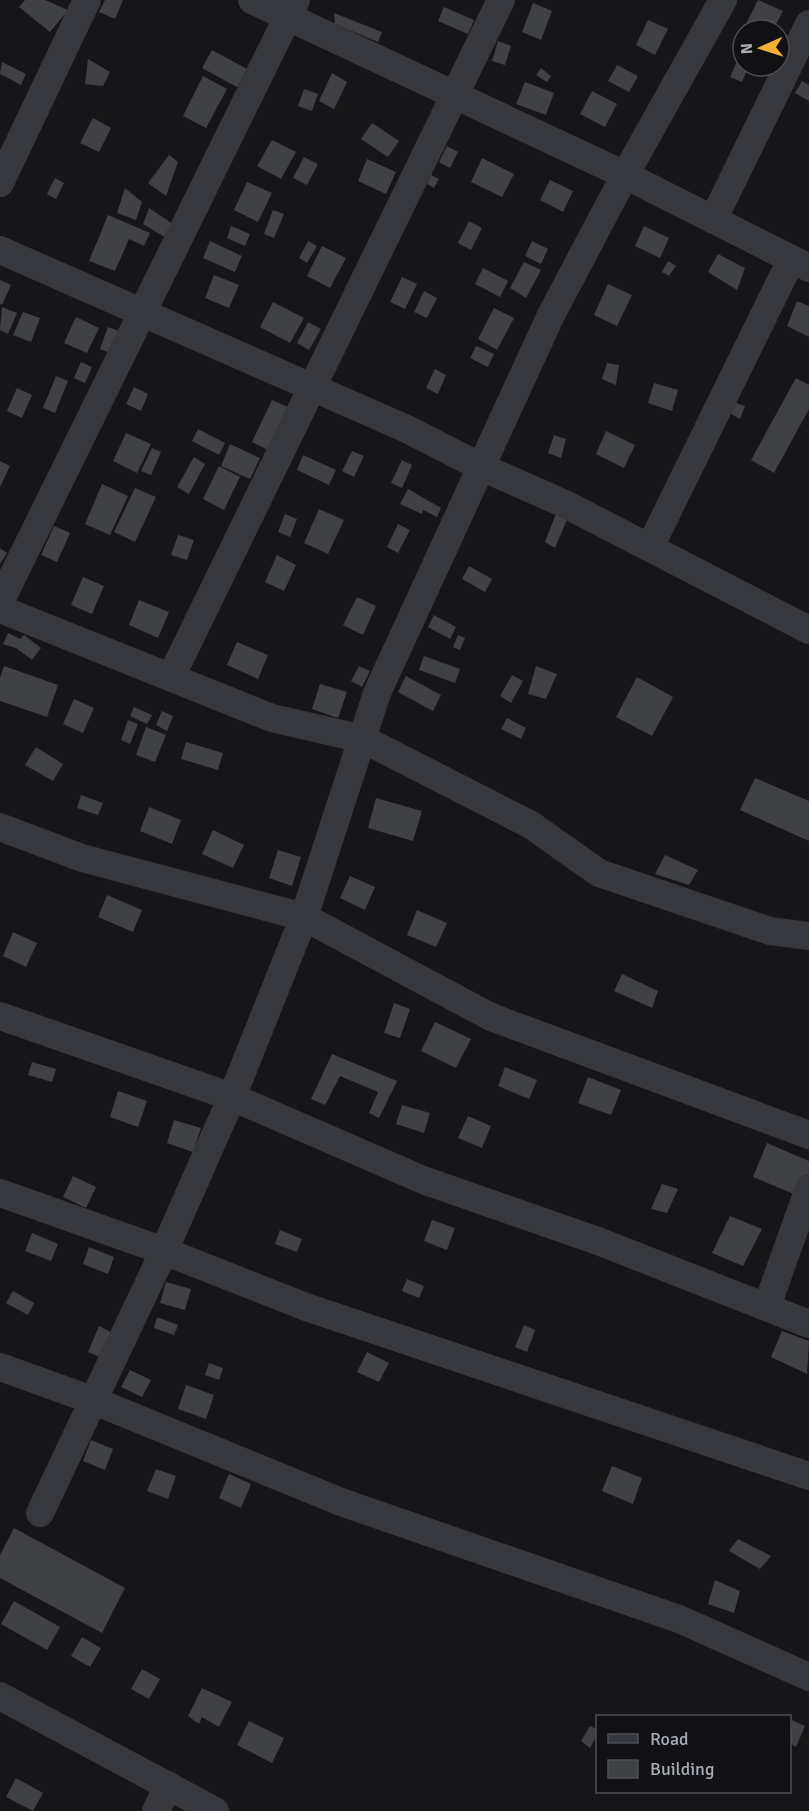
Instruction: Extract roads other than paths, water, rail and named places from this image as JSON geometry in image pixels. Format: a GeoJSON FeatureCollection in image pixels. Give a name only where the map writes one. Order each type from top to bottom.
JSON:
{"type":"FeatureCollection","features":[{"type":"Feature","properties":{"kind":"street"},"geometry":{"type":"LineString","coordinates":[[0,183],[87,0]]}},
{"type":"Feature","properties":{"kind":"street"},"geometry":{"type":"LineString","coordinates":[[252,0],[292,9],[454,95],[625,176],[800,264],[650,547]]}},
{"type":"Feature","properties":{"kind":"street"},"geometry":{"type":"LineString","coordinates":[[171,677],[501,0]]}},
{"type":"Feature","properties":{"kind":"street"},"geometry":{"type":"LineString","coordinates":[[40,1513],[164,1251],[232,1097],[304,917],[377,693],[551,315],[723,0]]}},
{"type":"Feature","properties":{"kind":"street"},"geometry":{"type":"LineString","coordinates":[[0,602],[292,9]]}},
{"type":"Feature","properties":{"kind":"street"},"geometry":{"type":"LineString","coordinates":[[712,220],[809,24]]}},
{"type":"Feature","properties":{"kind":"street"},"geometry":{"type":"LineString","coordinates":[[0,250],[407,429],[481,467],[565,504],[809,630]]}},
{"type":"Feature","properties":{"kind":"street"},"geometry":{"type":"LineString","coordinates":[[0,609],[272,718],[363,740],[531,825],[599,873],[770,931],[809,936]]}},
{"type":"Feature","properties":{"kind":"street"},"geometry":{"type":"LineString","coordinates":[[0,827],[82,858],[304,917],[491,1017],[809,1135]]}},
{"type":"Feature","properties":{"kind":"street"},"geometry":{"type":"LineString","coordinates":[[0,1016],[232,1097],[423,1180],[597,1241],[768,1306],[809,1324]]}},
{"type":"Feature","properties":{"kind":"street"},"geometry":{"type":"LineString","coordinates":[[768,1306],[809,1188]]}},
{"type":"Feature","properties":{"kind":"street"},"geometry":{"type":"LineString","coordinates":[[0,1193],[164,1251],[306,1308],[809,1476]]}},
{"type":"Feature","properties":{"kind":"street"},"geometry":{"type":"LineString","coordinates":[[0,1367],[92,1400],[341,1502],[679,1619],[809,1677]]}},
{"type":"Feature","properties":{"kind":"street"},"geometry":{"type":"LineString","coordinates":[[0,1696],[214,1811]]}},
{"type":"Feature","properties":{"kind":"street"},"geometry":{"type":"LineString","coordinates":[[156,1811],[168,1785]]}}]}
